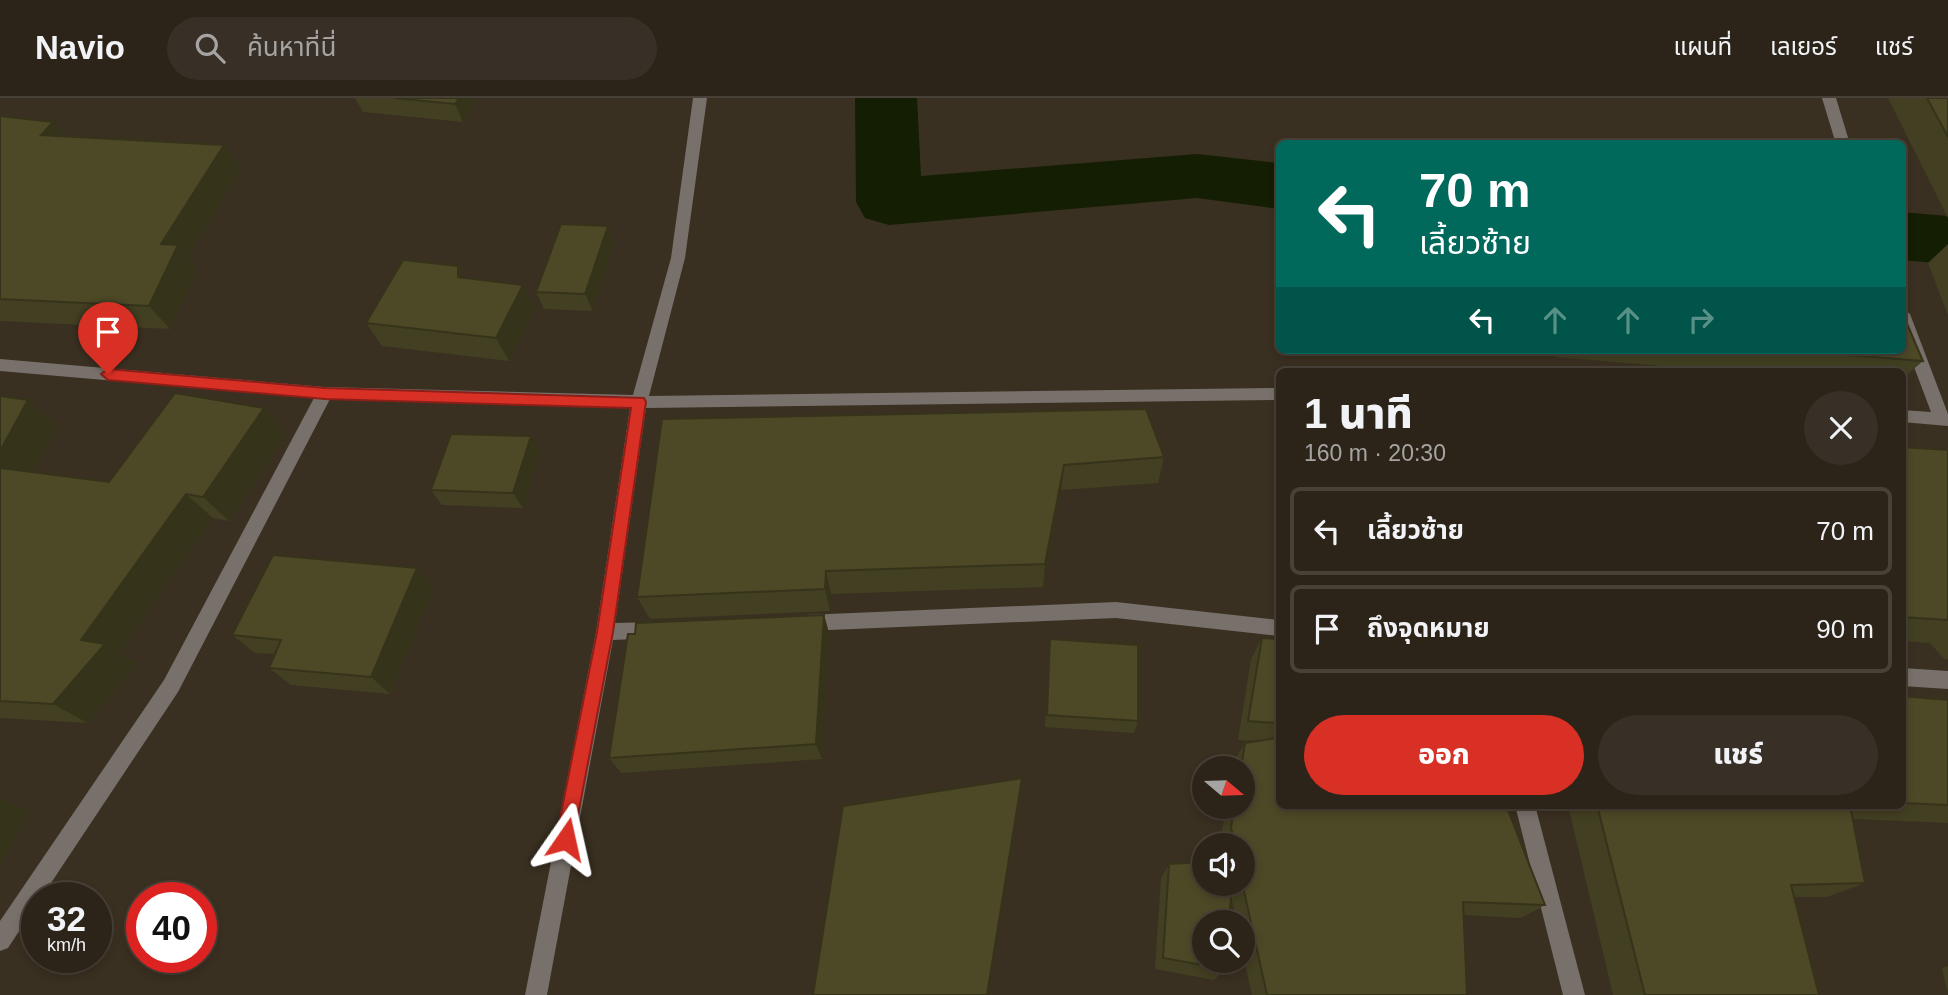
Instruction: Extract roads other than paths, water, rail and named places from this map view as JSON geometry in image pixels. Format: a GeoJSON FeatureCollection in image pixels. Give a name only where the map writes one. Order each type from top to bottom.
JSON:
{"type":"FeatureCollection","features":[{"type":"Feature","properties":{"kind":"street"},"geometry":{"type":"LineString","coordinates":[[536,995],[605,632],[639,402],[678,258],[700,98]]}},
{"type":"Feature","properties":{"kind":"street"},"geometry":{"type":"LineString","coordinates":[[1829,98],[1842,140]]}},
{"type":"Feature","properties":{"kind":"street"},"geometry":{"type":"LineString","coordinates":[[1906,324],[1945,419],[1906,416]]}},
{"type":"Feature","properties":{"kind":"street"},"geometry":{"type":"LineString","coordinates":[[0,365],[325,393],[639,402],[1276,394]]}},
{"type":"Feature","properties":{"kind":"street"},"geometry":{"type":"LineString","coordinates":[[0,940],[171,686],[325,393]]}},
{"type":"Feature","properties":{"kind":"street"},"geometry":{"type":"LineString","coordinates":[[785,624],[1116,610],[1276,628]]}},
{"type":"Feature","properties":{"kind":"street"},"geometry":{"type":"LineString","coordinates":[[605,632],[674,629]]}},
{"type":"Feature","properties":{"kind":"street"},"geometry":{"type":"LineString","coordinates":[[1906,677],[1948,680]]}},
{"type":"Feature","properties":{"kind":"street"},"geometry":{"type":"LineString","coordinates":[[1526,809],[1574,995]]}},
{"type":"Feature","properties":{"kind":"waterway"},"geometry":{"type":"LineString","coordinates":[[886,98],[889,202],[1197,176],[1276,186]]}},
{"type":"Feature","properties":{"kind":"waterway"},"geometry":{"type":"LineString","coordinates":[[1906,236],[1948,240]]}}]}
